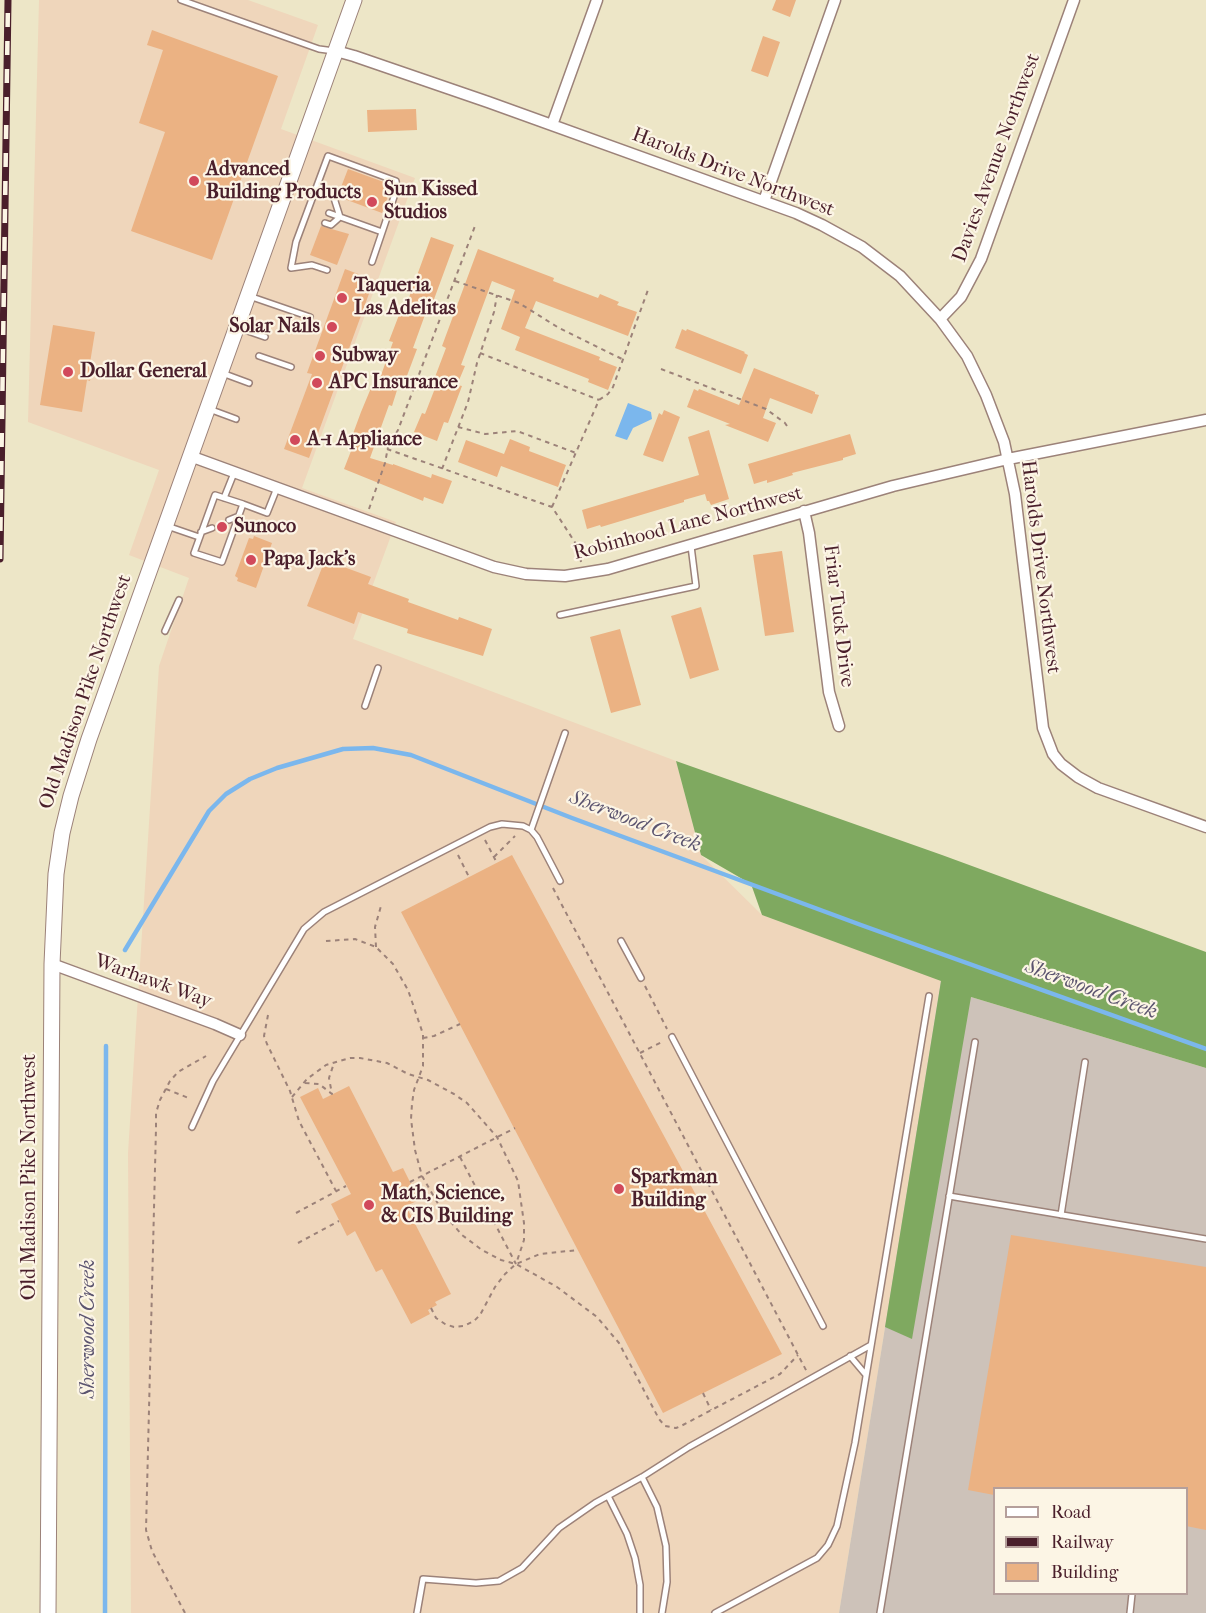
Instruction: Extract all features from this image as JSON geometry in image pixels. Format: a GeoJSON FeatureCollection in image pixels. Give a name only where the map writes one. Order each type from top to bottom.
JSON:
{"type":"FeatureCollection","features":[{"type":"Feature","properties":{"kind":"main road","name":"Old Madison Pike Northwest"},"geometry":{"type":"LineString","coordinates":[[48,1613],[52,964],[56,874],[62,833],[89,739],[354,0]]}},
{"type":"Feature","properties":{"kind":"street"},"geometry":{"type":"LineString","coordinates":[[552,125],[597,0]]}},
{"type":"Feature","properties":{"kind":"street"},"geometry":{"type":"LineString","coordinates":[[764,201],[835,0]]}},
{"type":"Feature","properties":{"kind":"street","name":"Davies Avenue Northwest"},"geometry":{"type":"LineString","coordinates":[[940,319],[961,297],[981,258],[1074,0]]}},
{"type":"Feature","properties":{"kind":"street","name":"Harolds Drive Northwest"},"geometry":{"type":"LineString","coordinates":[[336,51],[764,201],[822,225],[875,256],[912,287],[968,356],[992,409],[1008,459],[1016,494],[1042,728],[1050,748],[1061,764],[1087,783],[1206,827]]}},
{"type":"Feature","properties":{"kind":"street","name":"Robinhood Lane Northwest"},"geometry":{"type":"LineString","coordinates":[[190,456],[506,571],[537,576],[584,574],[893,486],[1008,459],[1206,420]]}},
{"type":"Feature","properties":{"kind":"street","name":"Friar Tuck Drive"},"geometry":{"type":"LineString","coordinates":[[804,511],[809,533],[829,692],[838,726]]}},
{"type":"Feature","properties":{"kind":"street","name":"Warhawk Way"},"geometry":{"type":"LineString","coordinates":[[52,964],[204,1019],[240,1035]]}},
{"type":"Feature","properties":{"kind":"lane"},"geometry":{"type":"LineString","coordinates":[[181,0],[314,47],[336,51]]}},
{"type":"Feature","properties":{"kind":"lane"},"geometry":{"type":"LineString","coordinates":[[327,270],[312,265],[291,268],[296,242],[309,217],[328,156],[396,181],[398,189],[372,262]]}},
{"type":"Feature","properties":{"kind":"lane"},"geometry":{"type":"LineString","coordinates":[[334,198],[340,217]]}},
{"type":"Feature","properties":{"kind":"lane"},"geometry":{"type":"LineString","coordinates":[[329,213],[382,232]]}},
{"type":"Feature","properties":{"kind":"lane"},"geometry":{"type":"LineString","coordinates":[[325,223],[331,225],[340,217]]}},
{"type":"Feature","properties":{"kind":"lane"},"geometry":{"type":"LineString","coordinates":[[248,296],[310,317]]}},
{"type":"Feature","properties":{"kind":"lane"},"geometry":{"type":"LineString","coordinates":[[237,327],[266,337]]}},
{"type":"Feature","properties":{"kind":"lane"},"geometry":{"type":"LineString","coordinates":[[259,356],[291,368]]}},
{"type":"Feature","properties":{"kind":"lane"},"geometry":{"type":"LineString","coordinates":[[220,372],[249,383]]}},
{"type":"Feature","properties":{"kind":"lane"},"geometry":{"type":"LineString","coordinates":[[207,408],[236,419]]}},
{"type":"Feature","properties":{"kind":"lane"},"geometry":{"type":"LineString","coordinates":[[224,498],[235,472]]}},
{"type":"Feature","properties":{"kind":"lane"},"geometry":{"type":"LineString","coordinates":[[243,504],[222,562],[194,553],[215,495],[243,504],[267,513],[278,487]]}},
{"type":"Feature","properties":{"kind":"lane"},"geometry":{"type":"LineString","coordinates":[[229,520],[239,516]]}},
{"type":"Feature","properties":{"kind":"lane"},"geometry":{"type":"LineString","coordinates":[[165,526],[200,535],[212,528]]}},
{"type":"Feature","properties":{"kind":"lane"},"geometry":{"type":"LineString","coordinates":[[560,615],[696,586],[691,544]]}},
{"type":"Feature","properties":{"kind":"lane"},"geometry":{"type":"LineString","coordinates":[[165,631],[179,600]]}},
{"type":"Feature","properties":{"kind":"lane"},"geometry":{"type":"LineString","coordinates":[[364,705],[378,668]]}},
{"type":"Feature","properties":{"kind":"lane"},"geometry":{"type":"LineString","coordinates":[[531,830],[566,733]]}},
{"type":"Feature","properties":{"kind":"lane"},"geometry":{"type":"LineString","coordinates":[[192,1127],[213,1081],[304,929],[314,919],[490,827],[502,824],[512,824],[531,830],[560,881]]}},
{"type":"Feature","properties":{"kind":"lane"},"geometry":{"type":"LineString","coordinates":[[621,941],[640,978]]}},
{"type":"Feature","properties":{"kind":"lane"},"geometry":{"type":"LineString","coordinates":[[715,1613],[817,1558],[828,1545],[839,1516],[855,1443],[929,996]]}},
{"type":"Feature","properties":{"kind":"lane"},"geometry":{"type":"LineString","coordinates":[[672,1037],[823,1326]]}},
{"type":"Feature","properties":{"kind":"lane"},"geometry":{"type":"LineString","coordinates":[[880,1613],[975,1042]]}},
{"type":"Feature","properties":{"kind":"lane"},"geometry":{"type":"LineString","coordinates":[[1061,1215],[1085,1062]]}},
{"type":"Feature","properties":{"kind":"lane"},"geometry":{"type":"LineString","coordinates":[[949,1196],[1206,1239]]}},
{"type":"Feature","properties":{"kind":"lane"},"geometry":{"type":"LineString","coordinates":[[417,1613],[423,1579],[476,1583],[499,1581],[522,1568],[559,1528],[608,1496],[689,1447],[871,1345]]}},
{"type":"Feature","properties":{"kind":"lane"},"geometry":{"type":"LineString","coordinates":[[850,1356],[866,1375]]}},
{"type":"Feature","properties":{"kind":"lane"},"geometry":{"type":"LineString","coordinates":[[642,1477],[657,1507],[666,1546],[667,1582],[662,1613]]}},
{"type":"Feature","properties":{"kind":"lane"},"geometry":{"type":"LineString","coordinates":[[608,1496],[627,1534],[635,1558],[640,1586],[640,1613]]}},
{"type":"Feature","properties":{"kind":"lane"},"geometry":{"type":"LineString","coordinates":[[1130,1613],[1132,1595]]}},
{"type":"Feature","properties":{"kind":"path"},"geometry":{"type":"LineString","coordinates":[[365,519],[385,463],[387,449],[398,430],[475,226]]}},
{"type":"Feature","properties":{"kind":"path"},"geometry":{"type":"LineString","coordinates":[[455,281],[519,303],[559,328],[622,359]]}},
{"type":"Feature","properties":{"kind":"path"},"geometry":{"type":"LineString","coordinates":[[552,507],[599,400],[611,391],[649,287]]}},
{"type":"Feature","properties":{"kind":"path"},"geometry":{"type":"LineString","coordinates":[[442,468],[468,402],[497,296]]}},
{"type":"Feature","properties":{"kind":"path"},"geometry":{"type":"LineString","coordinates":[[480,353],[599,400]]}},
{"type":"Feature","properties":{"kind":"path"},"geometry":{"type":"LineString","coordinates":[[661,369],[766,409],[785,423],[789,429]]}},
{"type":"Feature","properties":{"kind":"path"},"geometry":{"type":"LineString","coordinates":[[458,427],[485,434],[517,432],[576,453]]}},
{"type":"Feature","properties":{"kind":"path"},"geometry":{"type":"LineString","coordinates":[[387,449],[552,507],[578,547],[584,574]]}},
{"type":"Feature","properties":{"kind":"path"},"geometry":{"type":"LineString","coordinates":[[494,857],[518,836],[510,833]]}},
{"type":"Feature","properties":{"kind":"path"},"geometry":{"type":"LineString","coordinates":[[485,840],[497,863]]}},
{"type":"Feature","properties":{"kind":"path"},"geometry":{"type":"LineString","coordinates":[[451,857],[458,854],[469,877]]}},
{"type":"Feature","properties":{"kind":"path"},"geometry":{"type":"LineString","coordinates":[[554,889],[811,1380]]}},
{"type":"Feature","properties":{"kind":"path"},"geometry":{"type":"LineString","coordinates":[[376,947],[375,927],[381,906]]}},
{"type":"Feature","properties":{"kind":"path"},"geometry":{"type":"LineString","coordinates":[[326,941],[355,939],[376,947],[393,964],[408,990],[423,1038],[423,1066],[414,1090],[411,1119],[415,1150],[422,1176],[444,1214],[462,1235],[491,1256],[516,1264],[567,1293],[608,1329],[619,1343],[659,1419],[665,1426],[675,1428],[681,1426],[780,1374],[798,1355]]}},
{"type":"Feature","properties":{"kind":"path"},"geometry":{"type":"LineString","coordinates":[[640,978],[672,1037],[640,1053]]}},
{"type":"Feature","properties":{"kind":"path"},"geometry":{"type":"LineString","coordinates":[[268,1015],[264,1036],[292,1096],[299,1121],[336,1191]]}},
{"type":"Feature","properties":{"kind":"path"},"geometry":{"type":"LineString","coordinates":[[423,1038],[435,1036],[460,1024]]}},
{"type":"Feature","properties":{"kind":"path"},"geometry":{"type":"LineString","coordinates":[[185,1613],[152,1551],[146,1530],[156,1113],[165,1089],[178,1072],[206,1056]]}},
{"type":"Feature","properties":{"kind":"path"},"geometry":{"type":"LineString","coordinates":[[292,1096],[315,1072],[350,1058],[387,1063],[438,1084],[467,1103],[497,1137],[512,1165],[523,1204],[524,1240],[516,1264]]}},
{"type":"Feature","properties":{"kind":"path"},"geometry":{"type":"LineString","coordinates":[[304,1083],[319,1084],[332,1094],[328,1078],[334,1063]]}},
{"type":"Feature","properties":{"kind":"path"},"geometry":{"type":"LineString","coordinates":[[165,1089],[191,1099]]}},
{"type":"Feature","properties":{"kind":"path"},"geometry":{"type":"LineString","coordinates":[[410,1182],[515,1128]]}},
{"type":"Feature","properties":{"kind":"path"},"geometry":{"type":"LineString","coordinates":[[460,1157],[516,1264]]}},
{"type":"Feature","properties":{"kind":"path"},"geometry":{"type":"LineString","coordinates":[[296,1213],[346,1186]]}},
{"type":"Feature","properties":{"kind":"path"},"geometry":{"type":"LineString","coordinates":[[298,1243],[339,1221]]}},
{"type":"Feature","properties":{"kind":"path"},"geometry":{"type":"LineString","coordinates":[[431,1308],[436,1318],[454,1327],[464,1326],[480,1316],[495,1287],[516,1264],[540,1254],[578,1250]]}},
{"type":"Feature","properties":{"kind":"path"},"geometry":{"type":"LineString","coordinates":[[703,1393],[711,1410]]}},
{"type":"Feature","properties":{"kind":"shaded area"},"geometry":{"type":"Polygon","coordinates":[[[39,0],[248,0],[318,25],[281,129],[415,178],[302,488],[396,522],[353,639],[676,761],[701,855],[762,915],[941,980],[839,1613],[131,1613],[128,1153],[159,666],[189,578],[129,555],[159,470],[28,422],[39,0]]]}},
{"type":"Feature","properties":{"kind":"shaded area"},"geometry":{"type":"Polygon","coordinates":[[[941,980],[971,997],[1206,1068],[1206,1613],[839,1613],[941,980]]]}},
{"type":"Feature","properties":{"kind":"green space"},"geometry":{"type":"Polygon","coordinates":[[[676,761],[1206,952],[1206,1068],[971,997],[912,1339],[885,1327],[941,981],[762,915],[751,884],[701,855],[676,761]]]}},
{"type":"Feature","properties":{"kind":"water"},"geometry":{"type":"Polygon","coordinates":[[[628,403],[651,412],[652,419],[633,428],[627,440],[615,436],[628,403]]]}},
{"type":"Feature","properties":{"kind":"building"},"geometry":{"type":"Polygon","coordinates":[[[776,0],[796,0],[790,17],[772,10],[776,0]]]}},
{"type":"Feature","properties":{"kind":"building","name":"Advanced Building Products"},"geometry":{"type":"Polygon","coordinates":[[[152,30],[278,76],[212,260],[131,231],[165,132],[139,123],[163,50],[147,45],[152,30]]]}},
{"type":"Feature","properties":{"kind":"building"},"geometry":{"type":"Polygon","coordinates":[[[763,36],[780,42],[768,77],[751,71],[763,36]]]}},
{"type":"Feature","properties":{"kind":"building"},"geometry":{"type":"Polygon","coordinates":[[[416,109],[417,130],[368,132],[367,110],[416,109]]]}},
{"type":"Feature","properties":{"kind":"building"},"geometry":{"type":"Polygon","coordinates":[[[348,169],[392,185],[382,213],[339,197],[348,169]]]}},
{"type":"Feature","properties":{"kind":"building"},"geometry":{"type":"Polygon","coordinates":[[[321,226],[349,234],[337,265],[310,255],[321,226]]]}},
{"type":"Feature","properties":{"kind":"building"},"geometry":{"type":"Polygon","coordinates":[[[431,237],[454,245],[413,348],[417,349],[402,389],[398,387],[392,406],[389,405],[370,458],[431,478],[432,474],[452,481],[443,504],[424,497],[423,501],[344,469],[351,451],[347,450],[361,412],[376,376],[380,378],[393,342],[389,341],[404,302],[407,303],[431,237]]]}},
{"type":"Feature","properties":{"kind":"building"},"geometry":{"type":"Polygon","coordinates":[[[478,249],[554,278],[553,281],[598,298],[600,294],[619,302],[617,305],[637,312],[628,336],[536,301],[525,328],[600,357],[599,360],[617,367],[608,390],[588,382],[589,379],[515,350],[520,337],[501,329],[515,290],[492,281],[461,365],[465,366],[457,385],[462,386],[448,423],[444,422],[437,441],[414,432],[422,413],[425,414],[439,378],[435,377],[446,348],[442,346],[478,249]]]}},
{"type":"Feature","properties":{"kind":"building"},"geometry":{"type":"Polygon","coordinates":[[[345,269],[374,280],[309,458],[284,449],[312,374],[307,373],[345,269]]]}},
{"type":"Feature","properties":{"kind":"building","name":"Dollar General"},"geometry":{"type":"Polygon","coordinates":[[[53,325],[95,332],[90,363],[93,363],[90,381],[87,380],[82,412],[40,405],[53,325]]]}},
{"type":"Feature","properties":{"kind":"building"},"geometry":{"type":"Polygon","coordinates":[[[682,329],[745,352],[748,355],[741,374],[675,348],[682,329]]]}},
{"type":"Feature","properties":{"kind":"building"},"geometry":{"type":"Polygon","coordinates":[[[754,368],[819,395],[812,414],[770,398],[763,418],[776,423],[768,442],[687,407],[694,389],[739,405],[754,368]]]}},
{"type":"Feature","properties":{"kind":"building"},"geometry":{"type":"Polygon","coordinates":[[[664,410],[680,417],[663,462],[643,455],[659,413],[662,415],[664,410]]]}},
{"type":"Feature","properties":{"kind":"building"},"geometry":{"type":"Polygon","coordinates":[[[709,430],[729,499],[711,505],[705,494],[601,527],[600,525],[587,529],[582,510],[699,475],[688,437],[709,430]]]}},
{"type":"Feature","properties":{"kind":"building"},"geometry":{"type":"Polygon","coordinates":[[[850,434],[856,454],[767,483],[767,480],[754,484],[748,464],[850,434]]]}},
{"type":"Feature","properties":{"kind":"building"},"geometry":{"type":"Polygon","coordinates":[[[510,439],[530,447],[529,451],[566,465],[558,487],[501,466],[497,477],[458,462],[466,440],[504,454],[510,439]]]}},
{"type":"Feature","properties":{"kind":"building"},"geometry":{"type":"Polygon","coordinates":[[[254,536],[272,543],[256,588],[237,581],[238,578],[235,576],[249,538],[253,539],[254,536]]]}},
{"type":"Feature","properties":{"kind":"building"},"geometry":{"type":"Polygon","coordinates":[[[782,551],[794,632],[765,636],[753,555],[782,551]]]}},
{"type":"Feature","properties":{"kind":"building"},"geometry":{"type":"Polygon","coordinates":[[[325,560],[371,577],[368,584],[409,599],[408,602],[458,620],[459,617],[492,629],[483,656],[407,633],[408,629],[358,612],[354,624],[307,606],[325,560]]]}},
{"type":"Feature","properties":{"kind":"building"},"geometry":{"type":"Polygon","coordinates":[[[701,607],[719,670],[690,679],[671,616],[701,607]]]}},
{"type":"Feature","properties":{"kind":"building"},"geometry":{"type":"Polygon","coordinates":[[[620,629],[641,705],[611,713],[590,637],[620,629]]]}},
{"type":"Feature","properties":{"kind":"building","name":"Sparkman Building"},"geometry":{"type":"Polygon","coordinates":[[[512,855],[782,1354],[663,1413],[401,912],[512,855]]]}},
{"type":"Feature","properties":{"kind":"building","name":"Math, Science, & CIS Building"},"geometry":{"type":"Polygon","coordinates":[[[349,1086],[393,1172],[403,1168],[419,1200],[406,1206],[451,1294],[435,1302],[437,1305],[428,1310],[430,1314],[411,1324],[382,1269],[376,1272],[355,1231],[347,1236],[331,1204],[351,1194],[300,1097],[318,1088],[323,1099],[349,1086]]]}},
{"type":"Feature","properties":{"kind":"building"},"geometry":{"type":"Polygon","coordinates":[[[1011,1235],[1206,1267],[1206,1530],[1188,1526],[1188,1487],[993,1487],[993,1495],[968,1490],[1011,1235]]]}},
{"type":"Feature","properties":{"kind":"waterway","name":"Sherwood Creek"},"geometry":{"type":"LineString","coordinates":[[125,950],[209,811],[226,794],[250,779],[277,768],[343,749],[373,748],[411,755],[572,818],[861,925],[1206,1049]]}},
{"type":"Feature","properties":{"kind":"waterway","name":"Sherwood Creek"},"geometry":{"type":"LineString","coordinates":[[105,1613],[106,1046]]}},
{"type":"Feature","properties":{"kind":"railway"},"geometry":{"type":"LineString","coordinates":[[0,559],[8,0]]}},
{"type":"Feature","properties":{"kind":"place","name":"Advanced Building Products"},"geometry":{"type":"Point","coordinates":[194,181]}},
{"type":"Feature","properties":{"kind":"place","name":"Sun Kissed Studios"},"geometry":{"type":"Point","coordinates":[372,202]}},
{"type":"Feature","properties":{"kind":"place","name":"Taqueria Las Adelitas"},"geometry":{"type":"Point","coordinates":[342,298]}},
{"type":"Feature","properties":{"kind":"place","name":"Solar Nails"},"geometry":{"type":"Point","coordinates":[332,327]}},
{"type":"Feature","properties":{"kind":"place","name":"Subway"},"geometry":{"type":"Point","coordinates":[320,356]}},
{"type":"Feature","properties":{"kind":"place","name":"Dollar General"},"geometry":{"type":"Point","coordinates":[68,372]}},
{"type":"Feature","properties":{"kind":"place","name":"APC Insurance"},"geometry":{"type":"Point","coordinates":[317,383]}},
{"type":"Feature","properties":{"kind":"place","name":"A-1 Appliance"},"geometry":{"type":"Point","coordinates":[295,440]}},
{"type":"Feature","properties":{"kind":"place","name":"Sunoco"},"geometry":{"type":"Point","coordinates":[222,527]}},
{"type":"Feature","properties":{"kind":"place","name":"Papa Jack's"},"geometry":{"type":"Point","coordinates":[251,560]}},
{"type":"Feature","properties":{"kind":"place","name":"Sparkman Building"},"geometry":{"type":"Point","coordinates":[619,1189]}},
{"type":"Feature","properties":{"kind":"place","name":"Math, Science, & CIS Building"},"geometry":{"type":"Point","coordinates":[369,1205]}}]}
